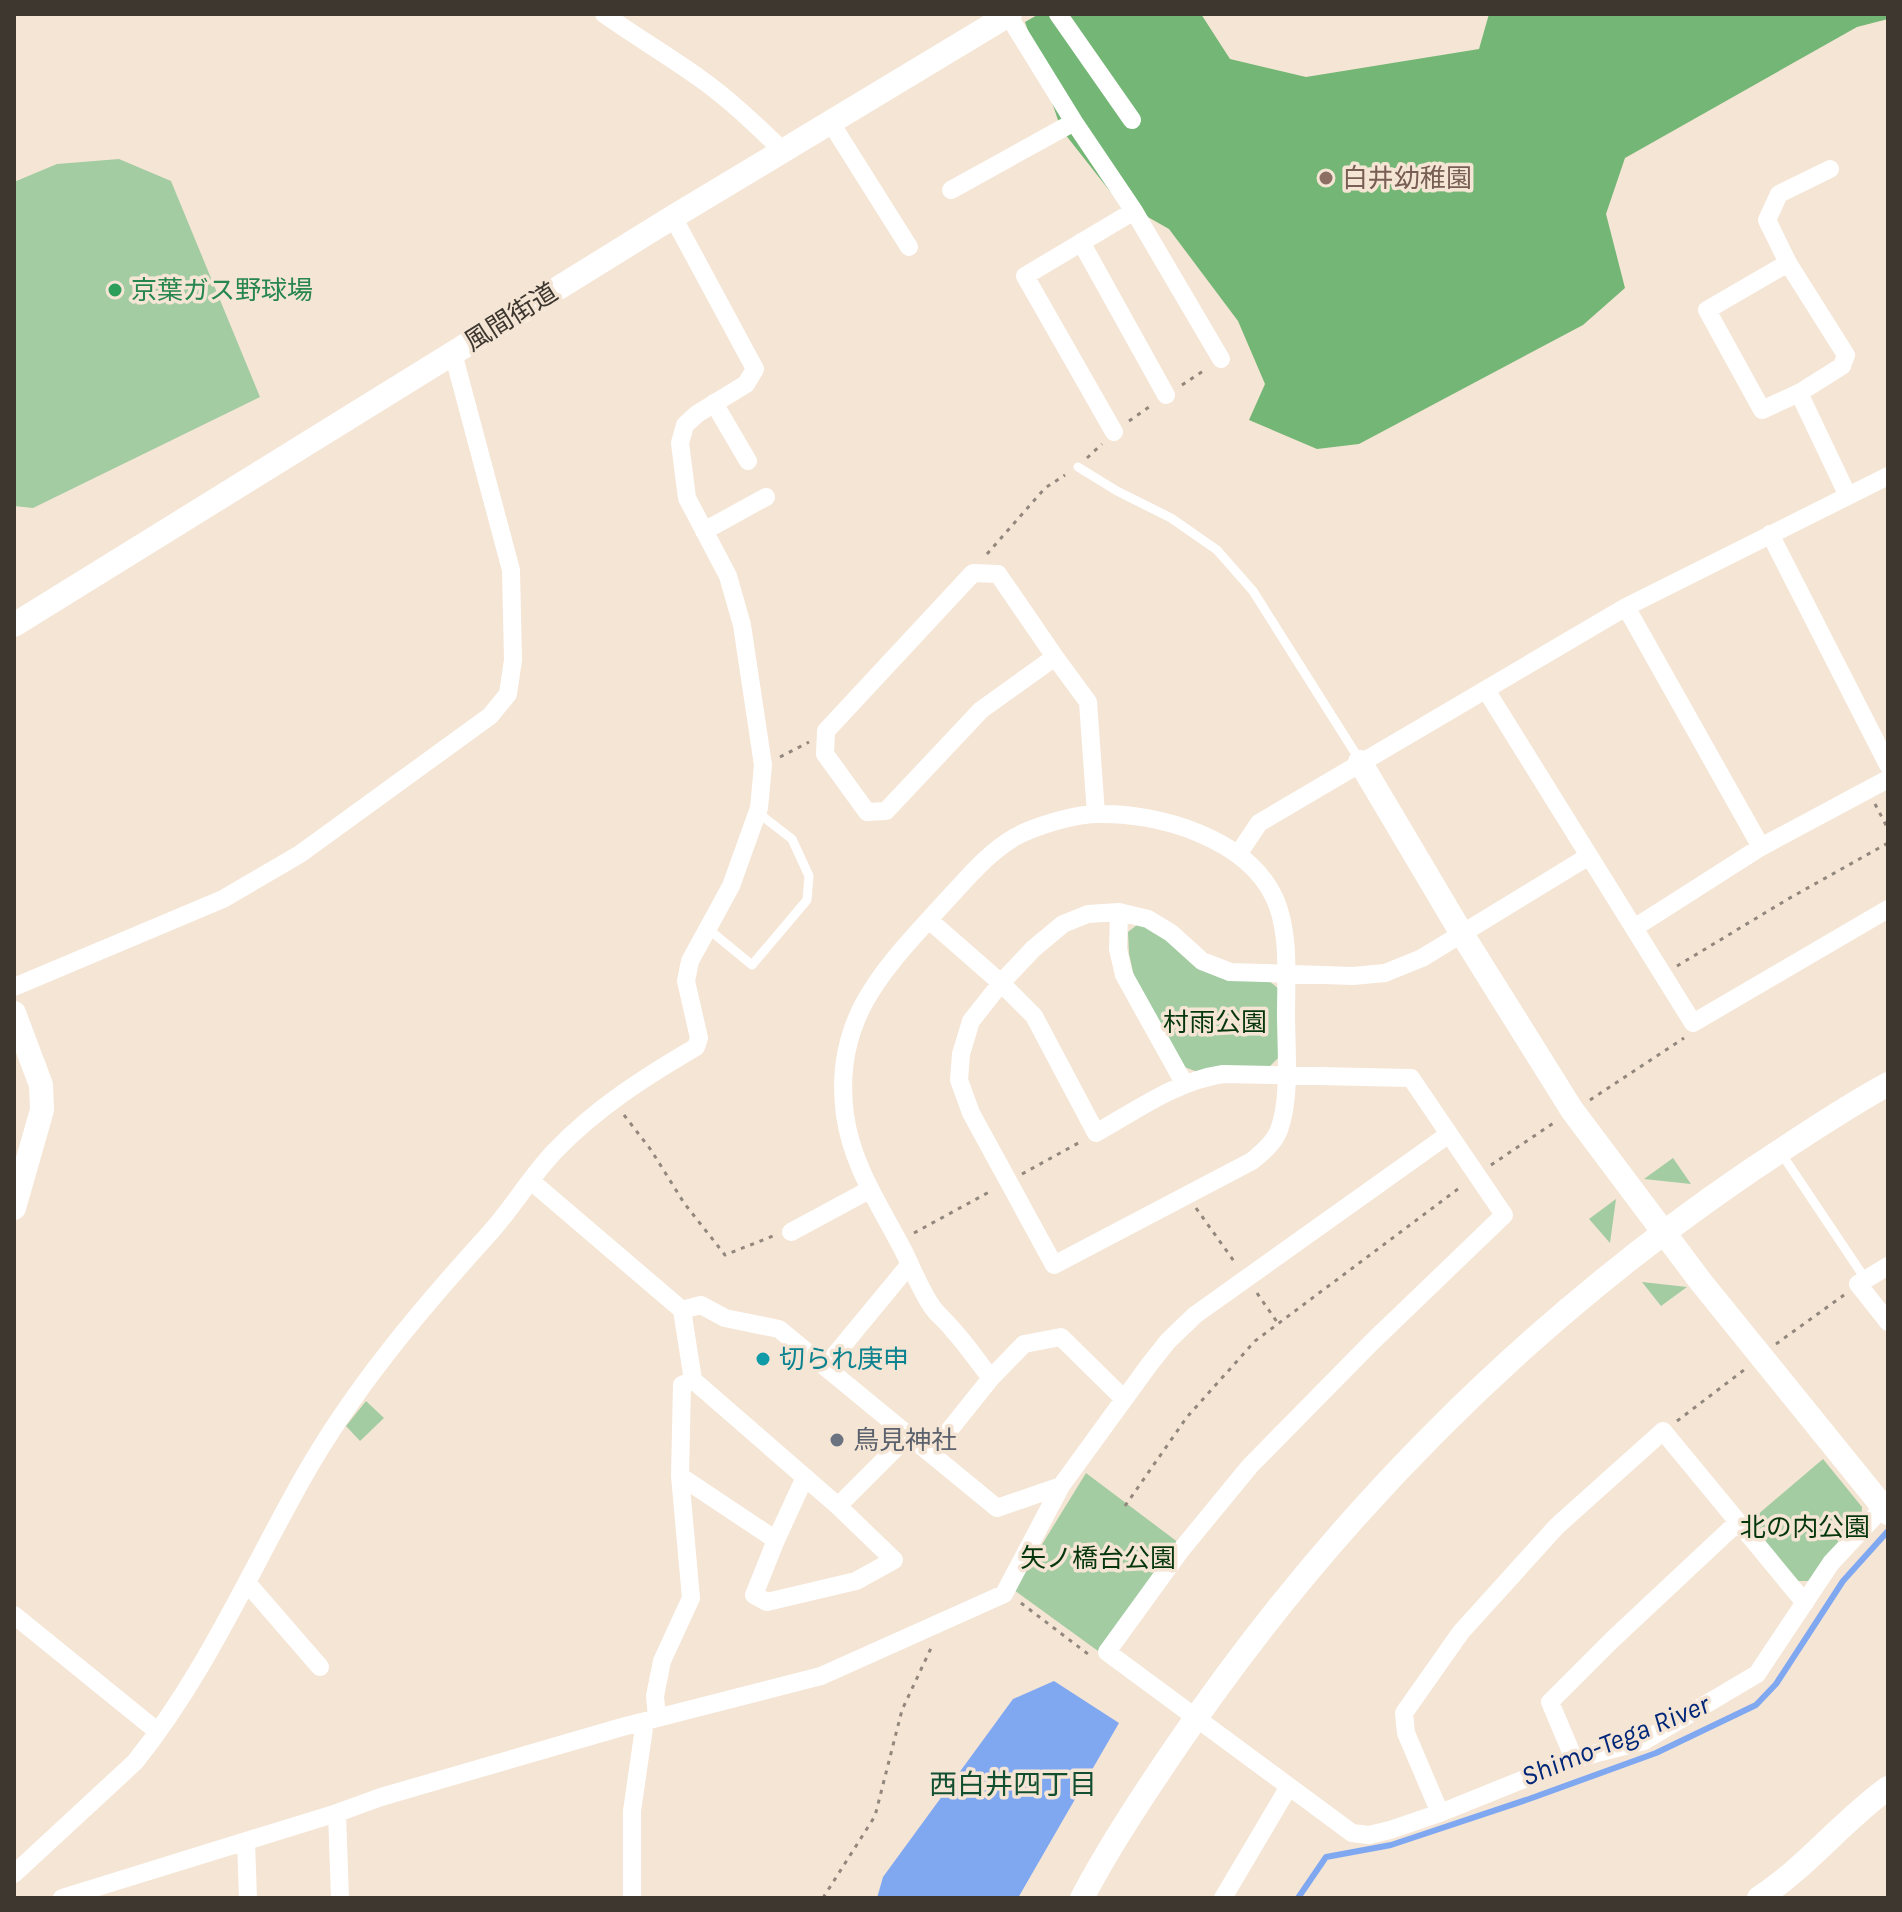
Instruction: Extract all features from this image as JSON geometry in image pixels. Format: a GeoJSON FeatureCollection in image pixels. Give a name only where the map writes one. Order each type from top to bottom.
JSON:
{"type":"FeatureCollection","features":[{"type":"Feature","properties":{"kind":"street"},"geometry":{"type":"LineString","coordinates":[[604,14],[707,83],[782,150]]}},
{"type":"Feature","properties":{"kind":"street"},"geometry":{"type":"LineString","coordinates":[[1058,14],[1132,120]]}},
{"type":"Feature","properties":{"kind":"street"},"geometry":{"type":"LineString","coordinates":[[1009,15],[1074,122],[1134,211],[1221,359]]}},
{"type":"Feature","properties":{"kind":"street","name":"風間街道"},"geometry":{"type":"LineString","coordinates":[[14,625],[782,150],[1009,15]]}},
{"type":"Feature","properties":{"kind":"street"},"geometry":{"type":"LineString","coordinates":[[951,190],[1074,122]]}},
{"type":"Feature","properties":{"kind":"street"},"geometry":{"type":"LineString","coordinates":[[831,123],[909,247]]}},
{"type":"Feature","properties":{"kind":"street"},"geometry":{"type":"LineString","coordinates":[[1788,263],[1707,310],[1762,410],[1799,393],[1842,366],[1846,355],[1788,263],[1767,220],[1779,194],[1830,169]]}},
{"type":"Feature","properties":{"kind":"street"},"geometry":{"type":"LineString","coordinates":[[1114,432],[1025,276],[1134,211]]}},
{"type":"Feature","properties":{"kind":"street"},"geometry":{"type":"LineString","coordinates":[[14,1874],[135,1762],[186,1690],[248,1584],[303,1477],[334,1425],[452,1273],[489,1235],[554,1152],[613,1100],[649,1074],[696,1047],[699,1038],[686,981],[690,961],[731,886],[757,812],[763,765],[742,625],[728,576],[687,498],[680,443],[685,425],[746,384],[755,369],[673,217]]}},
{"type":"Feature","properties":{"kind":"street"},"geometry":{"type":"LineString","coordinates":[[1081,242],[1166,395]]}},
{"type":"Feature","properties":{"kind":"street"},"geometry":{"type":"LineString","coordinates":[[14,987],[223,899],[313,844],[490,716],[508,694],[513,660],[511,570],[453,353]]}},
{"type":"Feature","properties":{"kind":"street"},"geometry":{"type":"LineString","coordinates":[[1799,393],[1848,496]]}},
{"type":"Feature","properties":{"kind":"street"},"geometry":{"type":"LineString","coordinates":[[714,403],[748,461]]}},
{"type":"Feature","properties":{"kind":"street"},"geometry":{"type":"LineString","coordinates":[[1239,853],[1259,823],[1626,607],[1888,476]]}},
{"type":"Feature","properties":{"kind":"street"},"geometry":{"type":"LineString","coordinates":[[704,531],[766,497]]}},
{"type":"Feature","properties":{"kind":"street"},"geometry":{"type":"LineString","coordinates":[[1770,534],[1888,765]]}},
{"type":"Feature","properties":{"kind":"street"},"geometry":{"type":"LineString","coordinates":[[1055,657],[981,710],[886,811],[867,812],[825,754],[826,732],[973,573],[998,574],[1088,702],[1096,814]]}},
{"type":"Feature","properties":{"kind":"street"},"geometry":{"type":"LineString","coordinates":[[1626,607],[1761,847]]}},
{"type":"Feature","properties":{"kind":"street"},"geometry":{"type":"LineString","coordinates":[[1486,690],[1693,1023],[1888,909]]}},
{"type":"Feature","properties":{"kind":"street"},"geometry":{"type":"LineString","coordinates":[[929,920],[1034,1016],[1096,1133],[1184,1083],[1223,1074],[1411,1078],[1504,1215],[1372,1342],[1250,1466],[1181,1550],[1107,1652],[1352,1833],[1369,1835],[1440,1813],[1574,1759],[1644,1741],[1757,1674],[1831,1563],[1887,1509],[1663,1232],[1572,1110],[1360,762]]}},
{"type":"Feature","properties":{"kind":"street"},"geometry":{"type":"LineString","coordinates":[[1634,928],[1761,847],[1888,779]]}},
{"type":"Feature","properties":{"kind":"street"},"geometry":{"type":"LineString","coordinates":[[991,1378],[932,1307],[869,1190],[852,1151],[842,1082],[854,1025],[878,977],[982,862],[1016,837],[1056,822],[1096,814],[1147,819],[1198,833],[1239,853],[1275,899],[1281,924],[1286,973],[1286,1075],[1279,1131],[1252,1161],[1054,1265],[971,1113],[959,1080],[961,1054],[971,1021],[1033,949],[1063,924],[1088,914],[1119,912],[1148,919],[1171,933],[1202,961],[1230,972],[1286,973],[1353,976],[1385,973],[1422,958],[1589,856]]}},
{"type":"Feature","properties":{"kind":"street"},"geometry":{"type":"LineString","coordinates":[[1119,912],[1118,949],[1124,975],[1184,1083]]}},
{"type":"Feature","properties":{"kind":"street"},"geometry":{"type":"LineString","coordinates":[[14,1013],[41,1085],[42,1110],[14,1208]]}},
{"type":"Feature","properties":{"kind":"street"},"geometry":{"type":"LineString","coordinates":[[1082,1898],[1146,1790],[1236,1662],[1301,1579],[1414,1453],[1485,1383],[1663,1232],[1780,1151],[1888,1084]]}},
{"type":"Feature","properties":{"kind":"street"},"geometry":{"type":"LineString","coordinates":[[62,1898],[381,1797],[651,1720],[821,1676],[1004,1594],[1061,1486],[1168,1341],[1246,1279],[1449,1134]]}},
{"type":"Feature","properties":{"kind":"street"},"geometry":{"type":"LineString","coordinates":[[531,1181],[682,1310],[693,1380],[805,1477],[838,1506],[894,1560],[856,1581],[767,1602],[754,1595],[805,1477]]}},
{"type":"Feature","properties":{"kind":"street"},"geometry":{"type":"LineString","coordinates":[[791,1232],[869,1190]]}},
{"type":"Feature","properties":{"kind":"street"},"geometry":{"type":"LineString","coordinates":[[825,1367],[910,1264]]}},
{"type":"Feature","properties":{"kind":"street"},"geometry":{"type":"LineString","coordinates":[[1888,1266],[1862,1282],[1888,1322]]}},
{"type":"Feature","properties":{"kind":"street"},"geometry":{"type":"LineString","coordinates":[[682,1310],[701,1305],[725,1318],[779,1329],[997,1508],[1061,1486]]}},
{"type":"Feature","properties":{"kind":"street"},"geometry":{"type":"LineString","coordinates":[[931,1453],[991,1378],[1024,1344],[1061,1337],[1123,1398]]}},
{"type":"Feature","properties":{"kind":"street"},"geometry":{"type":"LineString","coordinates":[[632,1898],[632,1811],[662,1661],[691,1598],[680,1476],[682,1385],[693,1380]]}},
{"type":"Feature","properties":{"kind":"street"},"geometry":{"type":"LineString","coordinates":[[1440,1813],[1406,1733],[1404,1713],[1461,1632],[1557,1526],[1663,1431],[1805,1603]]}},
{"type":"Feature","properties":{"kind":"street"},"geometry":{"type":"LineString","coordinates":[[838,1506],[909,1435]]}},
{"type":"Feature","properties":{"kind":"street"},"geometry":{"type":"LineString","coordinates":[[680,1476],[776,1540]]}},
{"type":"Feature","properties":{"kind":"street"},"geometry":{"type":"LineString","coordinates":[[1574,1759],[1550,1702],[1738,1522]]}},
{"type":"Feature","properties":{"kind":"street"},"geometry":{"type":"LineString","coordinates":[[248,1584],[320,1667]]}},
{"type":"Feature","properties":{"kind":"street"},"geometry":{"type":"LineString","coordinates":[[14,1615],[157,1731]]}},
{"type":"Feature","properties":{"kind":"street"},"geometry":{"type":"LineString","coordinates":[[1223,1898],[1288,1788]]}},
{"type":"Feature","properties":{"kind":"street"},"geometry":{"type":"LineString","coordinates":[[1759,1898],[1798,1869],[1888,1788]]}},
{"type":"Feature","properties":{"kind":"street"},"geometry":{"type":"LineString","coordinates":[[337,1813],[340,1898]]}},
{"type":"Feature","properties":{"kind":"street"},"geometry":{"type":"LineString","coordinates":[[246,1842],[248,1898]]}},
{"type":"Feature","properties":{"kind":"lane"},"geometry":{"type":"LineString","coordinates":[[1078,467],[1171,518],[1217,550],[1253,591],[1360,762]]}},
{"type":"Feature","properties":{"kind":"lane"},"geometry":{"type":"LineString","coordinates":[[707,928],[752,965],[807,900],[809,876],[792,839],[757,812]]}},
{"type":"Feature","properties":{"kind":"lane"},"geometry":{"type":"LineString","coordinates":[[1780,1151],[1862,1282]]}},
{"type":"Feature","properties":{"kind":"path"},"geometry":{"type":"LineString","coordinates":[[763,765],[826,732]]}},
{"type":"Feature","properties":{"kind":"path"},"geometry":{"type":"LineString","coordinates":[[1867,790],[1888,829]]}},
{"type":"Feature","properties":{"kind":"path"},"geometry":{"type":"LineString","coordinates":[[1663,975],[1888,843]]}},
{"type":"Feature","properties":{"kind":"path"},"geometry":{"type":"LineString","coordinates":[[1584,1104],[1692,1032],[1693,1023]]}},
{"type":"Feature","properties":{"kind":"path"},"geometry":{"type":"LineString","coordinates":[[613,1100],[651,1150],[684,1203],[725,1255],[788,1230],[791,1232]]}},
{"type":"Feature","properties":{"kind":"path"},"geometry":{"type":"LineString","coordinates":[[1125,1506],[1187,1417],[1231,1364],[1277,1322],[1477,1174],[1558,1120]]}},
{"type":"Feature","properties":{"kind":"path"},"geometry":{"type":"LineString","coordinates":[[1187,1195],[1277,1322]]}},
{"type":"Feature","properties":{"kind":"path"},"geometry":{"type":"LineString","coordinates":[[1773,1346],[1862,1282]]}},
{"type":"Feature","properties":{"kind":"path"},"geometry":{"type":"LineString","coordinates":[[1663,1431],[1750,1365]]}},
{"type":"Feature","properties":{"kind":"path"},"geometry":{"type":"LineString","coordinates":[[1016,1598],[1093,1658]]}},
{"type":"Feature","properties":{"kind":"path"},"geometry":{"type":"LineString","coordinates":[[823,1898],[875,1816],[902,1710],[934,1643],[931,1627]]}},
{"type":"Feature","properties":{"kind":"green space"},"geometry":{"type":"Polygon","coordinates":[[[1039,14],[1201,14],[1230,59],[1306,77],[1479,49],[1489,14],[1888,14],[1888,19],[1857,27],[1625,158],[1606,214],[1625,288],[1583,325],[1359,444],[1317,449],[1249,420],[1265,384],[1238,321],[1169,229],[1116,199],[1061,129],[1025,22],[1039,14]]]}},
{"type":"Feature","properties":{"kind":"green space","name":"京葉ガス野球場"},"geometry":{"type":"Polygon","coordinates":[[[119,159],[171,181],[260,397],[33,508],[14,506],[14,182],[57,164],[119,159]]]}},
{"type":"Feature","properties":{"kind":"green space","name":"村雨公園"},"geometry":{"type":"Polygon","coordinates":[[[1142,921],[1208,967],[1268,980],[1279,989],[1281,1055],[1269,1067],[1198,1072],[1184,1067],[1134,976],[1128,932],[1142,921]]]}},
{"type":"Feature","properties":{"kind":"green space"},"geometry":{"type":"Polygon","coordinates":[[[1673,1158],[1691,1184],[1644,1179],[1673,1158]]]}},
{"type":"Feature","properties":{"kind":"green space"},"geometry":{"type":"Polygon","coordinates":[[[1616,1199],[1610,1243],[1589,1219],[1616,1199]]]}},
{"type":"Feature","properties":{"kind":"green space"},"geometry":{"type":"Polygon","coordinates":[[[1642,1282],[1687,1287],[1661,1306],[1642,1282]]]}},
{"type":"Feature","properties":{"kind":"green space"},"geometry":{"type":"Polygon","coordinates":[[[366,1401],[384,1418],[360,1441],[346,1426],[366,1401]]]}},
{"type":"Feature","properties":{"kind":"green space","name":"北の内公園"},"geometry":{"type":"Polygon","coordinates":[[[1823,1459],[1862,1507],[1861,1522],[1811,1581],[1797,1581],[1749,1522],[1823,1459]]]}},
{"type":"Feature","properties":{"kind":"green space","name":"矢ノ橋台公園"},"geometry":{"type":"Polygon","coordinates":[[[1086,1473],[1179,1543],[1098,1651],[1014,1590],[1086,1473]]]}},
{"type":"Feature","properties":{"kind":"water"},"geometry":{"type":"Polygon","coordinates":[[[1054,1681],[1119,1723],[1018,1898],[877,1898],[883,1877],[1013,1699],[1054,1681]]]}},
{"type":"Feature","properties":{"kind":"waterway","name":"Shimo-Tega River"},"geometry":{"type":"LineString","coordinates":[[1298,1898],[1326,1857],[1391,1845],[1529,1799],[1656,1753],[1756,1705],[1776,1684],[1843,1581],[1888,1531]]}},
{"type":"Feature","properties":{"kind":"place","name":"白井幼稚園"},"geometry":{"type":"Point","coordinates":[1326,178]}},
{"type":"Feature","properties":{"kind":"place","name":"京葉ガス野球場"},"geometry":{"type":"Point","coordinates":[115,290]}},
{"type":"Feature","properties":{"kind":"place","name":"切られ庚申"},"geometry":{"type":"Point","coordinates":[763,1359]}},
{"type":"Feature","properties":{"kind":"place","name":"鳥見神社"},"geometry":{"type":"Point","coordinates":[837,1440]}},
{"type":"Feature","properties":{"kind":"district","name":"西白井四丁目"},"geometry":{"type":"Point","coordinates":[1013,1784]}}]}
